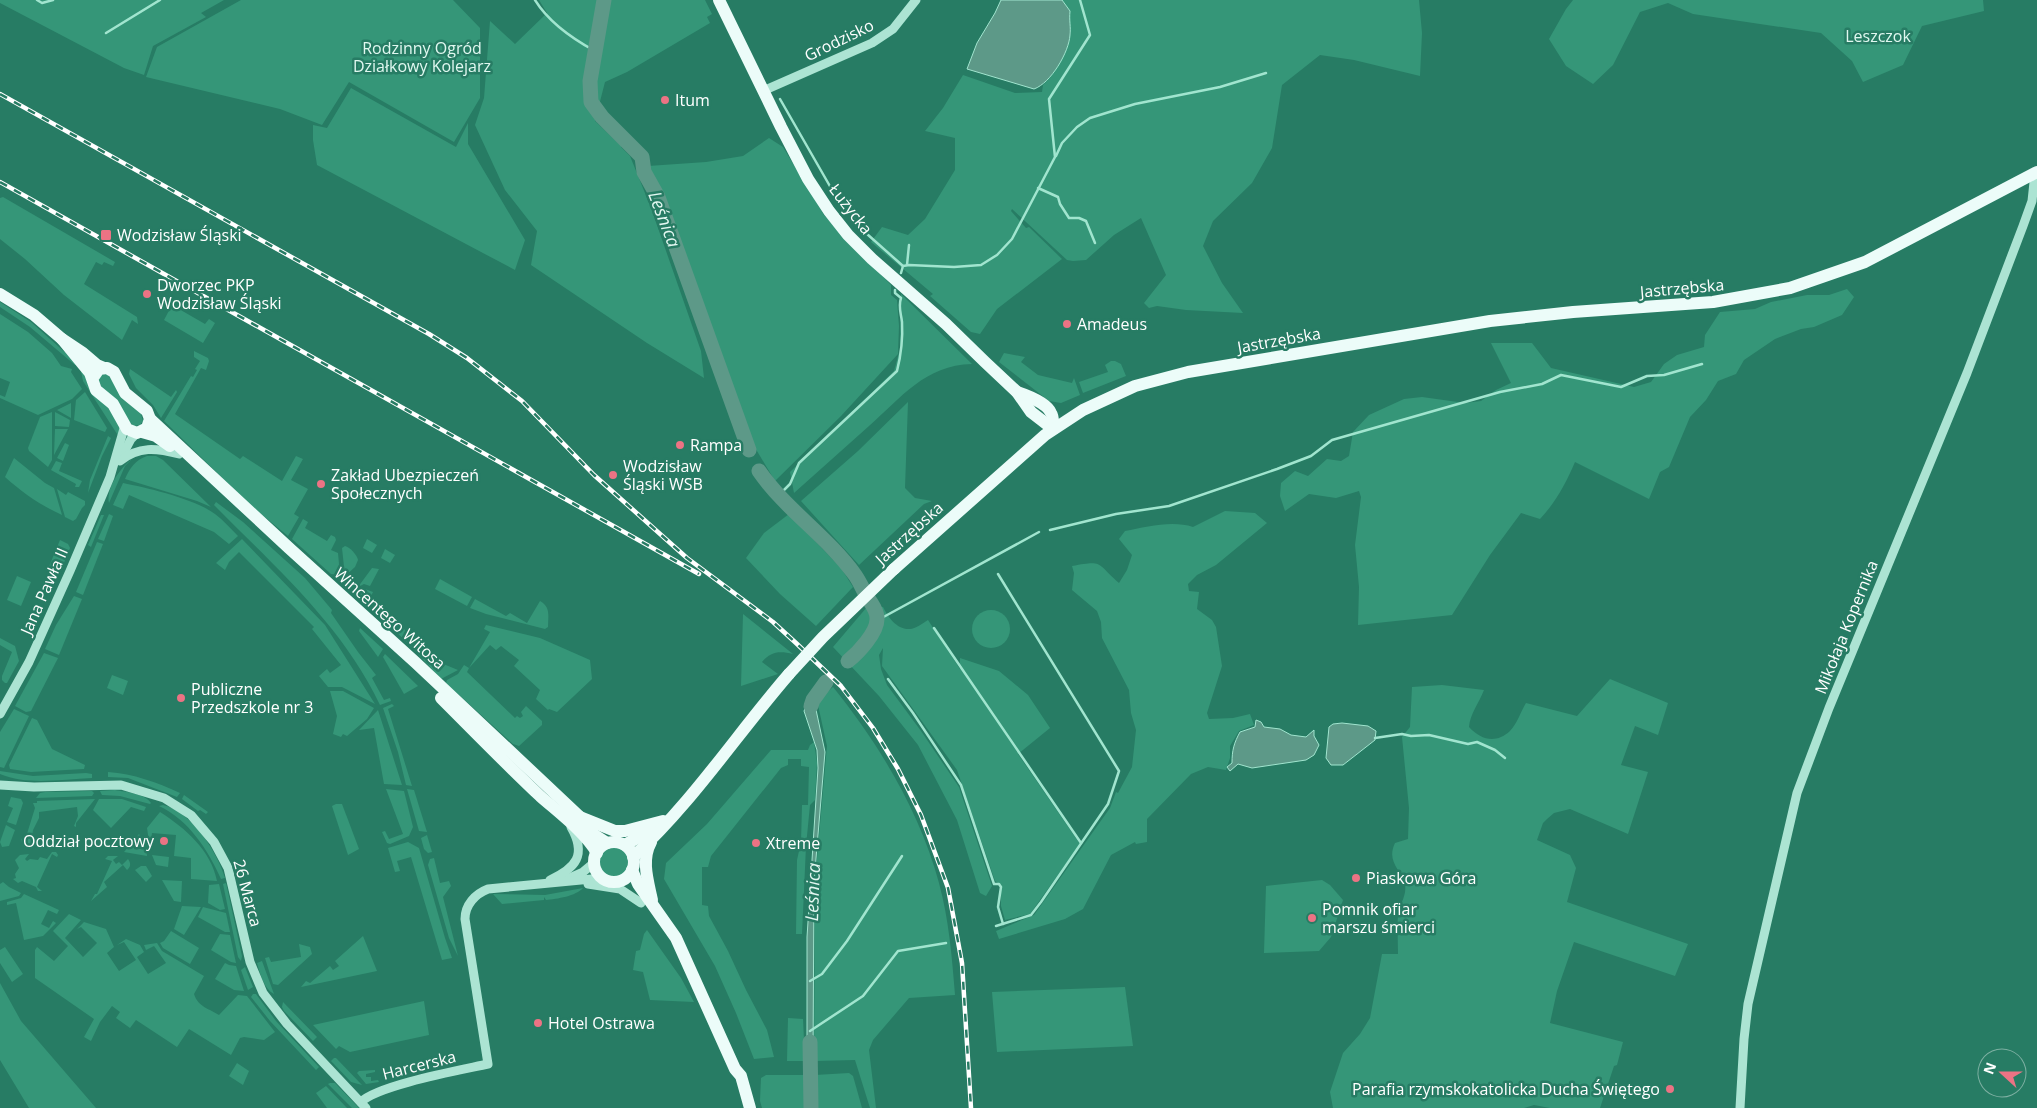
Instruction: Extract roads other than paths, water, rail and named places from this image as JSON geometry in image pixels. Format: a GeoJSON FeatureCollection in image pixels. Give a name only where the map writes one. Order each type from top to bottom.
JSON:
{"type":"FeatureCollection","features":[{"type":"Feature","properties":{"kind":"main road","name":"Łużycka"},"geometry":{"type":"LineString","coordinates":[[719,0],[808,179],[829,211],[848,235],[872,259],[946,324],[1017,392],[1025,406],[1035,416],[1053,429]]}},
{"type":"Feature","properties":{"kind":"main road","name":"Jastrzębska"},"geometry":{"type":"LineString","coordinates":[[633,864],[668,818],[789,674],[894,568],[1037,441],[1076,414],[1108,397],[1139,385],[1188,372],[1490,321],[1573,312],[1713,302],[1790,288],[1865,262],[2036,173]]}},
{"type":"Feature","properties":{"kind":"main road"},"geometry":{"type":"LineString","coordinates":[[0,294],[34,315],[62,339],[87,369],[96,390],[110,400],[116,408],[125,425]]}},
{"type":"Feature","properties":{"kind":"main road","name":"Wincentego Witosa"},"geometry":{"type":"LineString","coordinates":[[62,339],[97,365],[114,372],[126,393],[147,411],[150,419],[415,662],[573,819],[584,834],[596,858]]}},
{"type":"Feature","properties":{"kind":"main road"},"geometry":{"type":"LineString","coordinates":[[92,379],[96,371],[104,368]]}},
{"type":"Feature","properties":{"kind":"main road","name":"Łużycka"},"geometry":{"type":"LineString","coordinates":[[1017,392],[1032,398],[1048,409]]}},
{"type":"Feature","properties":{"kind":"main road"},"geometry":{"type":"LineString","coordinates":[[1048,409],[1076,414]]}},
{"type":"Feature","properties":{"kind":"main road"},"geometry":{"type":"LineString","coordinates":[[1048,409],[1052,414],[1053,429]]}},
{"type":"Feature","properties":{"kind":"main road"},"geometry":{"type":"LineString","coordinates":[[1035,416],[1038,428],[1037,441]]}},
{"type":"Feature","properties":{"kind":"main road"},"geometry":{"type":"LineString","coordinates":[[140,432],[147,428],[150,419]]}},
{"type":"Feature","properties":{"kind":"main road","name":"Wincentego Witosa"},"geometry":{"type":"LineString","coordinates":[[125,425],[130,431],[151,434],[162,440],[573,819],[607,843]]}},
{"type":"Feature","properties":{"kind":"main road","name":"Jastrzębska"},"geometry":{"type":"LineString","coordinates":[[625,845],[668,818]]}},
{"type":"Feature","properties":{"kind":"main road"},"geometry":{"type":"LineString","coordinates":[[573,819],[615,831],[625,831],[668,818]]}},
{"type":"Feature","properties":{"kind":"main road"},"geometry":{"type":"LineString","coordinates":[[647,904],[646,853],[652,839]]}},
{"type":"Feature","properties":{"kind":"main road"},"geometry":{"type":"LineString","coordinates":[[633,864],[628,876],[612,881],[602,878],[596,870],[596,858],[601,847],[607,843],[616,842],[625,845],[633,864],[638,884],[647,904]]}},
{"type":"Feature","properties":{"kind":"main road"},"geometry":{"type":"LineString","coordinates":[[620,880],[647,904],[676,938],[712,1014],[735,1069],[741,1076],[750,1108]]}},
{"type":"Feature","properties":{"kind":"main road"},"geometry":{"type":"LineString","coordinates":[[735,1069],[734,1080],[742,1108]]}},
{"type":"Feature","properties":{"kind":"street","name":"Grodzisko"},"geometry":{"type":"LineString","coordinates":[[763,91],[872,43],[902,20],[916,0]]}},
{"type":"Feature","properties":{"kind":"street","name":"Mikołaja Kopernika"},"geometry":{"type":"LineString","coordinates":[[1740,1108],[1748,1004],[1797,793],[2023,226],[2032,201],[2036,173]]}},
{"type":"Feature","properties":{"kind":"street","name":"Jana Pawła II"},"geometry":{"type":"LineString","coordinates":[[0,714],[25,670],[45,627],[110,477],[125,425]]}},
{"type":"Feature","properties":{"kind":"street","name":"Jana Pawła II"},"geometry":{"type":"LineString","coordinates":[[110,477],[131,439],[140,432]]}},
{"type":"Feature","properties":{"kind":"street"},"geometry":{"type":"LineString","coordinates":[[120,462],[133,453],[147,449],[158,449],[178,454]]}},
{"type":"Feature","properties":{"kind":"street","name":"26 Marca"},"geometry":{"type":"LineString","coordinates":[[2,782],[34,787],[120,784],[159,796],[176,804],[191,815],[214,842],[228,868],[250,962],[263,993],[287,1024],[363,1105]]}},
{"type":"Feature","properties":{"kind":"street"},"geometry":{"type":"LineString","coordinates":[[540,885],[566,872],[576,860],[578,841],[573,819]]}},
{"type":"Feature","properties":{"kind":"street"},"geometry":{"type":"LineString","coordinates":[[558,882],[582,872],[596,858]]}},
{"type":"Feature","properties":{"kind":"street"},"geometry":{"type":"LineString","coordinates":[[570,882],[602,878]]}},
{"type":"Feature","properties":{"kind":"street"},"geometry":{"type":"LineString","coordinates":[[540,885],[570,882],[618,888],[647,904]]}},
{"type":"Feature","properties":{"kind":"street","name":"Harcerska"},"geometry":{"type":"LineString","coordinates":[[363,1105],[372,1094],[386,1089],[488,1064],[465,913],[469,904],[488,889],[540,885]]}},
{"type":"Feature","properties":{"kind":"water"},"geometry":{"type":"Polygon","coordinates":[[[1001,0],[1062,0],[1070,11],[1069,42],[1063,58],[1053,74],[1034,89],[967,69],[977,43],[1001,0]]]}},
{"type":"Feature","properties":{"kind":"water"},"geometry":{"type":"Polygon","coordinates":[[[818,684],[823,694],[815,705],[825,752],[814,882],[813,1062],[807,1062],[807,937],[818,768],[817,750],[804,711],[813,690],[818,684]]]}},
{"type":"Feature","properties":{"kind":"water"},"geometry":{"type":"Polygon","coordinates":[[[1256,720],[1261,722],[1264,727],[1280,729],[1291,735],[1306,737],[1314,730],[1314,736],[1319,745],[1314,755],[1306,760],[1252,768],[1238,764],[1230,771],[1227,767],[1232,763],[1233,750],[1240,732],[1255,727],[1256,720]]]}},
{"type":"Feature","properties":{"kind":"water"},"geometry":{"type":"Polygon","coordinates":[[[1342,723],[1368,726],[1376,731],[1375,740],[1343,765],[1331,765],[1326,758],[1329,727],[1333,724],[1342,723]]]}},
{"type":"Feature","properties":{"kind":"waterway"},"geometry":{"type":"LineString","coordinates":[[37,0],[42,3],[53,0]]}},
{"type":"Feature","properties":{"kind":"waterway"},"geometry":{"type":"LineString","coordinates":[[106,33],[160,0]]}},
{"type":"Feature","properties":{"kind":"waterway"},"geometry":{"type":"LineString","coordinates":[[535,0],[540,8],[562,29],[595,51]]}},
{"type":"Feature","properties":{"kind":"waterway","name":"Leśnica"},"geometry":{"type":"LineString","coordinates":[[604,0],[590,81],[591,102],[602,117],[642,157],[644,172],[658,197],[749,450]]}},
{"type":"Feature","properties":{"kind":"waterway"},"geometry":{"type":"LineString","coordinates":[[901,273],[903,266],[909,265],[954,267],[981,265],[997,255],[1012,239],[1055,157],[1049,99],[1090,35],[1080,0]]}},
{"type":"Feature","properties":{"kind":"waterway"},"geometry":{"type":"LineString","coordinates":[[1056,156],[1062,143],[1077,127],[1090,118],[1135,104],[1220,87],[1266,73]]}},
{"type":"Feature","properties":{"kind":"waterway"},"geometry":{"type":"LineString","coordinates":[[780,99],[839,202],[867,234],[903,266]]}},
{"type":"Feature","properties":{"kind":"waterway"},"geometry":{"type":"LineString","coordinates":[[1038,188],[1058,197],[1069,218],[1079,218],[1086,221],[1095,243]]}},
{"type":"Feature","properties":{"kind":"waterway"},"geometry":{"type":"LineString","coordinates":[[907,265],[909,245]]}},
{"type":"Feature","properties":{"kind":"waterway"},"geometry":{"type":"LineString","coordinates":[[778,496],[790,484],[799,463],[897,371],[900,359],[902,322],[901,298],[895,293],[895,290]]}},
{"type":"Feature","properties":{"kind":"waterway"},"geometry":{"type":"LineString","coordinates":[[1050,530],[1116,514],[1169,506],[1311,456],[1332,440],[1500,392],[1542,384],[1561,375],[1621,387],[1647,376],[1664,375],[1702,364]]}},
{"type":"Feature","properties":{"kind":"waterway","name":"Leśnica"},"geometry":{"type":"LineString","coordinates":[[759,471],[781,498],[844,561],[857,578],[875,610],[877,618],[871,636],[862,648],[848,661]]}},
{"type":"Feature","properties":{"kind":"waterway"},"geometry":{"type":"LineString","coordinates":[[878,620],[1039,532]]}},
{"type":"Feature","properties":{"kind":"waterway"},"geometry":{"type":"LineString","coordinates":[[996,926],[1031,915],[1108,804],[1119,771],[998,574]]}},
{"type":"Feature","properties":{"kind":"waterway"},"geometry":{"type":"LineString","coordinates":[[934,628],[1081,843]]}},
{"type":"Feature","properties":{"kind":"waterway"},"geometry":{"type":"LineString","coordinates":[[888,679],[961,785],[994,884],[999,884],[1001,887],[998,907],[1003,924]]}},
{"type":"Feature","properties":{"kind":"waterway","name":"Leśnica"},"geometry":{"type":"LineString","coordinates":[[811,706],[826,682]]}},
{"type":"Feature","properties":{"kind":"waterway"},"geometry":{"type":"LineString","coordinates":[[1375,738],[1402,734],[1411,736],[1429,735],[1468,744],[1477,742],[1495,750],[1505,758]]}},
{"type":"Feature","properties":{"kind":"waterway"},"geometry":{"type":"LineString","coordinates":[[810,981],[822,974],[847,941],[902,856]]}},
{"type":"Feature","properties":{"kind":"waterway"},"geometry":{"type":"LineString","coordinates":[[810,1031],[863,996],[898,951],[946,943]]}},
{"type":"Feature","properties":{"kind":"waterway","name":"Leśnica"},"geometry":{"type":"LineString","coordinates":[[810,1042],[811,1108]]}},
{"type":"Feature","properties":{"kind":"railway"},"geometry":{"type":"LineString","coordinates":[[0,94],[429,334],[467,358],[522,401],[594,475],[687,558],[773,622],[841,686],[873,728],[898,769],[921,815],[948,888],[962,963],[971,1108]]}},
{"type":"Feature","properties":{"kind":"railway"},"geometry":{"type":"LineString","coordinates":[[0,182],[699,574]]}},
{"type":"Feature","properties":{"kind":"place","name":"Itum"},"geometry":{"type":"Point","coordinates":[665,100]}},
{"type":"Feature","properties":{"kind":"place","name":"Wodzisław Śląski"},"geometry":{"type":"Point","coordinates":[106,235]}},
{"type":"Feature","properties":{"kind":"place","name":"Dworzec PKP Wodzisław Śląski"},"geometry":{"type":"Point","coordinates":[147,294]}},
{"type":"Feature","properties":{"kind":"place","name":"Amadeus"},"geometry":{"type":"Point","coordinates":[1067,324]}},
{"type":"Feature","properties":{"kind":"place","name":"Rampa"},"geometry":{"type":"Point","coordinates":[680,445]}},
{"type":"Feature","properties":{"kind":"place","name":"Wodzisław Śląski WSB"},"geometry":{"type":"Point","coordinates":[613,475]}},
{"type":"Feature","properties":{"kind":"place","name":"Zakład Ubezpieczeń Społecznych"},"geometry":{"type":"Point","coordinates":[321,484]}},
{"type":"Feature","properties":{"kind":"place","name":"Publiczne Przedszkole nr 3"},"geometry":{"type":"Point","coordinates":[181,698]}},
{"type":"Feature","properties":{"kind":"place","name":"Oddział pocztowy"},"geometry":{"type":"Point","coordinates":[164,841]}},
{"type":"Feature","properties":{"kind":"place","name":"Xtreme"},"geometry":{"type":"Point","coordinates":[756,843]}},
{"type":"Feature","properties":{"kind":"place","name":"Piaskowa Góra"},"geometry":{"type":"Point","coordinates":[1356,878]}},
{"type":"Feature","properties":{"kind":"place","name":"Pomnik ofiar marszu śmierci"},"geometry":{"type":"Point","coordinates":[1312,918]}},
{"type":"Feature","properties":{"kind":"place","name":"Hotel Ostrawa"},"geometry":{"type":"Point","coordinates":[538,1023]}},
{"type":"Feature","properties":{"kind":"place","name":"Parafia rzymskokatolicka Ducha Świętego"},"geometry":{"type":"Point","coordinates":[1670,1089]}},
{"type":"Feature","properties":{"kind":"park label","name":"Leszczok"},"geometry":{"type":"Point","coordinates":[1878,36]}},
{"type":"Feature","properties":{"kind":"park label","name":"Rodzinny Ogród Działkowy Kolejarz"},"geometry":{"type":"Point","coordinates":[422,57]}}]}
